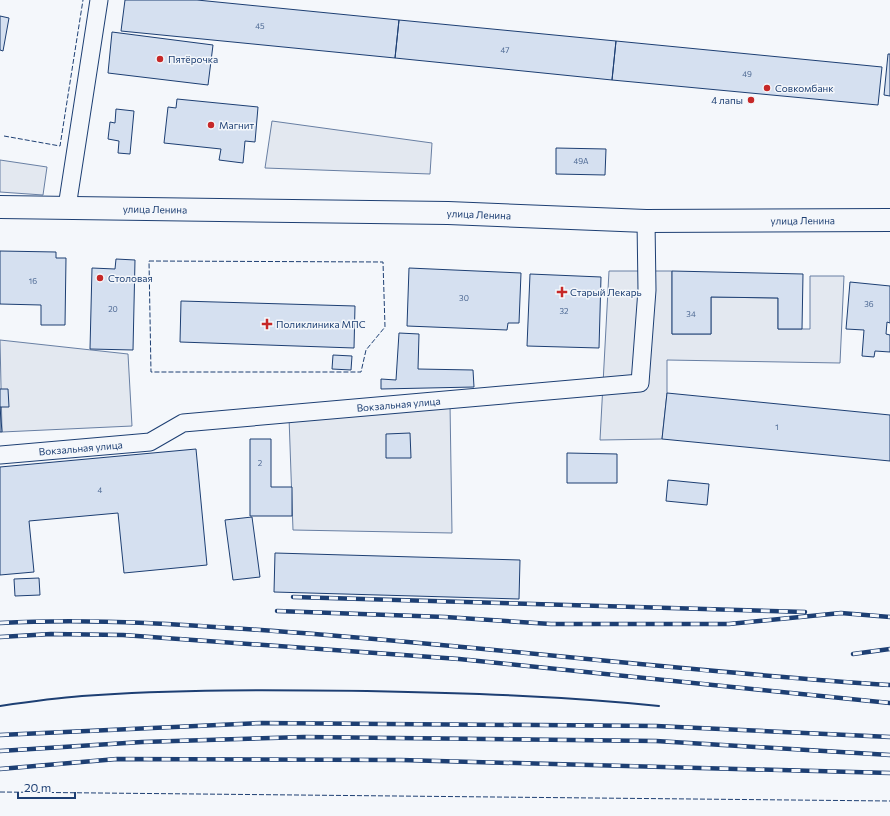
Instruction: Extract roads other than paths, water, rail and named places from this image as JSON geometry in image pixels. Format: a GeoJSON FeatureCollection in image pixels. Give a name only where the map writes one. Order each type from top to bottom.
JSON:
{"type":"FeatureCollection","features":[{"type":"Feature","properties":{"kind":"main road","name":"улица Ленина"},"geometry":{"type":"LineString","coordinates":[[0,207],[448,213],[646,221],[890,220]]}},
{"type":"Feature","properties":{"kind":"street"},"geometry":{"type":"LineString","coordinates":[[67,207],[99,0]]}},
{"type":"Feature","properties":{"kind":"street","name":"Вокзальная улица"},"geometry":{"type":"LineString","coordinates":[[0,455],[150,442],[183,423],[640,383],[647,290],[646,221]]}},
{"type":"Feature","properties":{"kind":"railway"},"geometry":{"type":"LineString","coordinates":[[293,597],[805,612]]}},
{"type":"Feature","properties":{"kind":"railway"},"geometry":{"type":"LineString","coordinates":[[277,611],[445,617],[551,624],[729,624],[841,613],[890,617]]}},
{"type":"Feature","properties":{"kind":"railway"},"geometry":{"type":"LineString","coordinates":[[0,623],[41,621],[123,622],[245,629],[397,641],[749,674],[890,685]]}},
{"type":"Feature","properties":{"kind":"railway"},"geometry":{"type":"LineString","coordinates":[[0,637],[51,634],[123,635],[459,659],[890,703]]}},
{"type":"Feature","properties":{"kind":"railway"},"geometry":{"type":"LineString","coordinates":[[853,654],[890,649]]}},
{"type":"Feature","properties":{"kind":"railway"},"geometry":{"type":"LineString","coordinates":[[0,735],[262,723],[656,726],[890,737]]}},
{"type":"Feature","properties":{"kind":"railway"},"geometry":{"type":"LineString","coordinates":[[0,751],[142,742],[304,737],[656,741],[890,755]]}},
{"type":"Feature","properties":{"kind":"railway"},"geometry":{"type":"LineString","coordinates":[[0,769],[117,759],[401,760],[890,773]]}},
{"type":"Feature","properties":{"kind":"place","name":"Пятёрочка"},"geometry":{"type":"Point","coordinates":[160,59]}},
{"type":"Feature","properties":{"kind":"place","name":"Совкомбанк"},"geometry":{"type":"Point","coordinates":[767,88]}},
{"type":"Feature","properties":{"kind":"place","name":"4 лапы"},"geometry":{"type":"Point","coordinates":[751,100]}},
{"type":"Feature","properties":{"kind":"place","name":"Магнит"},"geometry":{"type":"Point","coordinates":[211,125]}},
{"type":"Feature","properties":{"kind":"place","name":"Столовая"},"geometry":{"type":"Point","coordinates":[100,278]}},
{"type":"Feature","properties":{"kind":"place","name":"Старый Лекарь"},"geometry":{"type":"Point","coordinates":[562,292]}},
{"type":"Feature","properties":{"kind":"place","name":"Поликлиника МПС"},"geometry":{"type":"Point","coordinates":[267,324]}}]}
